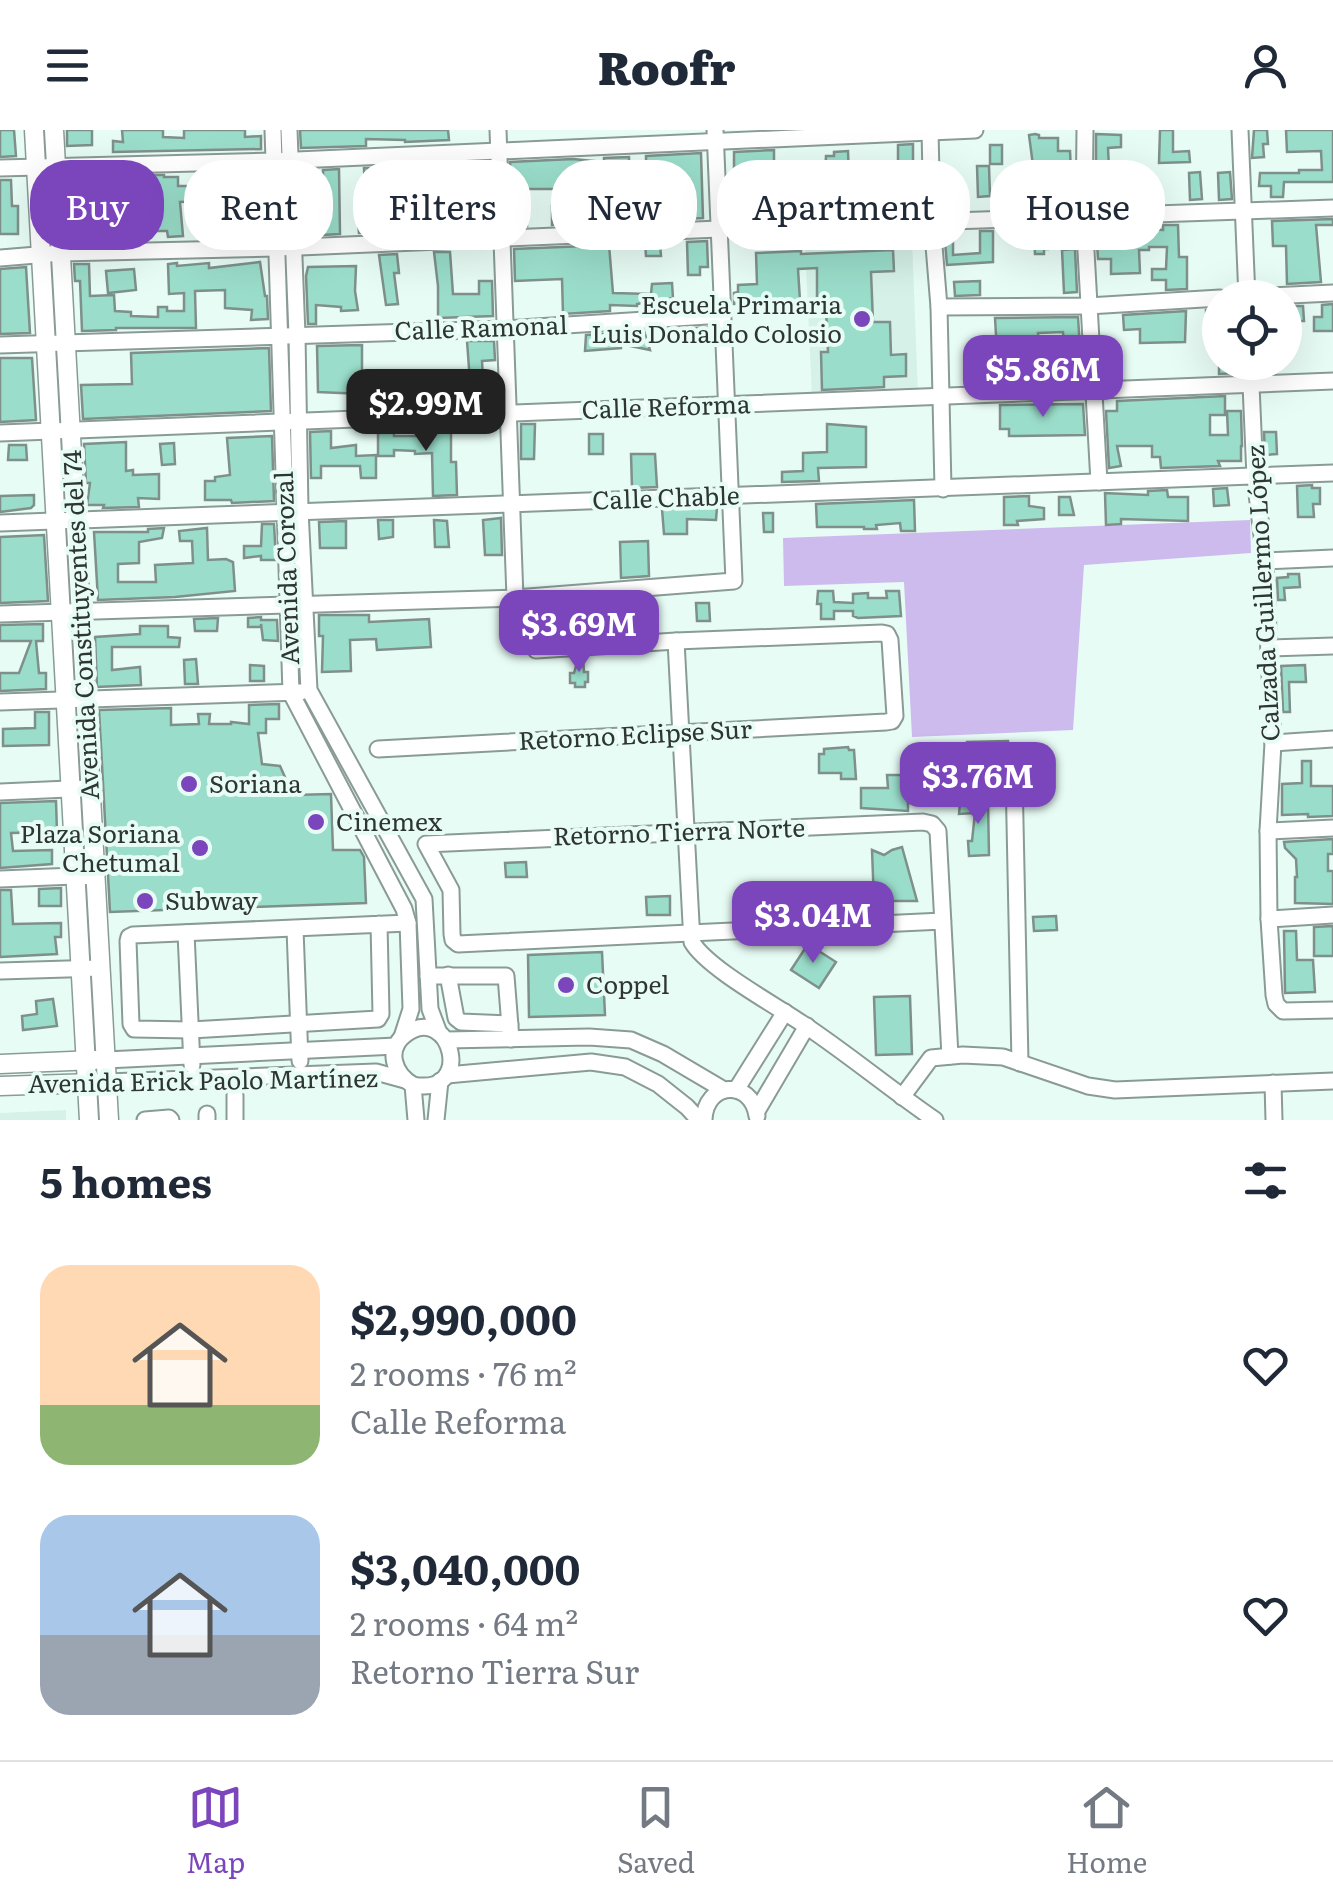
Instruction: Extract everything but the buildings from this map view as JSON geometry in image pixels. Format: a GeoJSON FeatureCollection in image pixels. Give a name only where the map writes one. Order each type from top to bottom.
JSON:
{"type":"FeatureCollection","features":[{"type":"Feature","properties":{"kind":"main road","name":"Avenida Constituyentes del 74"},"geometry":{"type":"LineString","coordinates":[[34,130],[36,160]]}},
{"type":"Feature","properties":{"kind":"main road","name":"Avenida Constituyentes del 74"},"geometry":{"type":"LineString","coordinates":[[54,130],[56,160]]}},
{"type":"Feature","properties":{"kind":"main road","name":"Avenida Constituyentes del 74"},"geometry":{"type":"LineString","coordinates":[[41,250],[89,1120]]}},
{"type":"Feature","properties":{"kind":"main road","name":"Avenida Constituyentes del 74"},"geometry":{"type":"LineString","coordinates":[[61,250],[109,1120]]}},
{"type":"Feature","properties":{"kind":"main road","name":"Avenida Erick Paolo Martínez"},"geometry":{"type":"LineString","coordinates":[[0,1064],[106,1060]]}},
{"type":"Feature","properties":{"kind":"main road","name":"Avenida Erick Paolo Martínez"},"geometry":{"type":"LineString","coordinates":[[0,1086],[107,1082]]}},
{"type":"Feature","properties":{"kind":"street","name":"Avenida Corozal"},"geometry":{"type":"LineString","coordinates":[[273,130],[282,160]]}},
{"type":"Feature","properties":{"kind":"street","name":"Avenida Corozal"},"geometry":{"type":"LineString","coordinates":[[282,160],[290,130]]}},
{"type":"Feature","properties":{"kind":"street"},"geometry":{"type":"LineString","coordinates":[[498,130],[498,160]]}},
{"type":"Feature","properties":{"kind":"street"},"geometry":{"type":"LineString","coordinates":[[282,160],[715,136],[975,130]]}},
{"type":"Feature","properties":{"kind":"street"},"geometry":{"type":"LineString","coordinates":[[1085,130],[1085,160]]}},
{"type":"Feature","properties":{"kind":"street"},"geometry":{"type":"LineString","coordinates":[[1240,130],[1246,280]]}},
{"type":"Feature","properties":{"kind":"street"},"geometry":{"type":"LineString","coordinates":[[930,131],[931,160]]}},
{"type":"Feature","properties":{"kind":"street"},"geometry":{"type":"LineString","coordinates":[[715,136],[717,182]]}},
{"type":"Feature","properties":{"kind":"street"},"geometry":{"type":"LineString","coordinates":[[0,168],[30,167]]}},
{"type":"Feature","properties":{"kind":"street"},"geometry":{"type":"LineString","coordinates":[[1165,214],[1333,208]]}},
{"type":"Feature","properties":{"kind":"street"},"geometry":{"type":"LineString","coordinates":[[531,237],[717,229]]}},
{"type":"Feature","properties":{"kind":"street"},"geometry":{"type":"LineString","coordinates":[[0,258],[205,250]]}},
{"type":"Feature","properties":{"kind":"street","name":"Avenida Corozal"},"geometry":{"type":"LineString","coordinates":[[277,250],[289,336]]}},
{"type":"Feature","properties":{"kind":"street","name":"Avenida Corozal"},"geometry":{"type":"LineString","coordinates":[[294,250],[289,336],[292,511],[287,604],[291,693],[404,909],[412,1010],[399,1041]]}},
{"type":"Feature","properties":{"kind":"street"},"geometry":{"type":"LineString","coordinates":[[502,250],[514,598]]}},
{"type":"Feature","properties":{"kind":"street"},"geometry":{"type":"LineString","coordinates":[[0,614],[514,598],[734,582],[720,250]]}},
{"type":"Feature","properties":{"kind":"street"},"geometry":{"type":"LineString","coordinates":[[934,250],[942,488]]}},
{"type":"Feature","properties":{"kind":"street"},"geometry":{"type":"LineString","coordinates":[[1086,250],[1099,482]]}},
{"type":"Feature","properties":{"kind":"street"},"geometry":{"type":"LineString","coordinates":[[1302,294],[1333,293]]}},
{"type":"Feature","properties":{"kind":"street"},"geometry":{"type":"LineString","coordinates":[[938,307],[1088,306],[1202,299]]}},
{"type":"Feature","properties":{"kind":"street","name":"Calle Ramonal"},"geometry":{"type":"LineString","coordinates":[[0,345],[505,328],[722,315]]}},
{"type":"Feature","properties":{"kind":"street","name":"Calzada Guillermo López"},"geometry":{"type":"LineString","coordinates":[[1250,380],[1255,477],[1265,561],[1273,743],[1268,831],[1269,918],[1276,1004],[1284,1011],[1333,1010]]}},
{"type":"Feature","properties":{"kind":"street","name":"Calle Reforma"},"geometry":{"type":"LineString","coordinates":[[0,434],[1333,381]]}},
{"type":"Feature","properties":{"kind":"street","name":"Calle Chable"},"geometry":{"type":"LineString","coordinates":[[0,523],[1333,473]]}},
{"type":"Feature","properties":{"kind":"street","name":"Avenida Corozal"},"geometry":{"type":"LineString","coordinates":[[292,511],[306,603],[309,690],[424,898],[430,1009],[443,1037]]}},
{"type":"Feature","properties":{"kind":"street"},"geometry":{"type":"LineString","coordinates":[[1265,561],[1333,558]]}},
{"type":"Feature","properties":{"kind":"street","name":"Retorno Eclipse Sur"},"geometry":{"type":"LineString","coordinates":[[378,749],[892,721],[895,716],[887,634],[676,641]]}},
{"type":"Feature","properties":{"kind":"street"},"geometry":{"type":"LineString","coordinates":[[536,650],[676,641],[692,942],[714,965],[807,1026],[935,1120]]}},
{"type":"Feature","properties":{"kind":"street"},"geometry":{"type":"LineString","coordinates":[[1268,648],[1333,646]]}},
{"type":"Feature","properties":{"kind":"street"},"geometry":{"type":"LineString","coordinates":[[0,702],[309,690]]}},
{"type":"Feature","properties":{"kind":"street"},"geometry":{"type":"LineString","coordinates":[[1273,743],[1333,739]]}},
{"type":"Feature","properties":{"kind":"street"},"geometry":{"type":"LineString","coordinates":[[1014,774],[1020,1063]]}},
{"type":"Feature","properties":{"kind":"street"},"geometry":{"type":"LineString","coordinates":[[0,792],[90,788]]}},
{"type":"Feature","properties":{"kind":"street","name":"Retorno Tierra Norte"},"geometry":{"type":"LineString","coordinates":[[691,931],[458,944],[453,940],[451,890],[426,844],[923,822],[938,831],[942,921]]}},
{"type":"Feature","properties":{"kind":"street"},"geometry":{"type":"LineString","coordinates":[[1268,831],[1333,828]]}},
{"type":"Feature","properties":{"kind":"street"},"geometry":{"type":"LineString","coordinates":[[0,879],[96,877]]}},
{"type":"Feature","properties":{"kind":"street"},"geometry":{"type":"LineString","coordinates":[[1269,918],[1333,915]]}},
{"type":"Feature","properties":{"kind":"street"},"geometry":{"type":"LineString","coordinates":[[691,931],[942,921],[950,1056]]}},
{"type":"Feature","properties":{"kind":"street"},"geometry":{"type":"LineString","coordinates":[[379,924],[378,1019],[190,1030],[134,1030],[131,1024],[130,937],[295,930],[379,924],[408,923]]}},
{"type":"Feature","properties":{"kind":"street"},"geometry":{"type":"LineString","coordinates":[[295,930],[300,1075]]}},
{"type":"Feature","properties":{"kind":"street"},"geometry":{"type":"LineString","coordinates":[[186,933],[191,1079]]}},
{"type":"Feature","properties":{"kind":"street"},"geometry":{"type":"LineString","coordinates":[[0,970],[100,968]]}},
{"type":"Feature","properties":{"kind":"street"},"geometry":{"type":"LineString","coordinates":[[448,975],[456,1018],[461,1022],[511,1032],[631,1040],[730,1090],[746,1094],[757,1115]]}},
{"type":"Feature","properties":{"kind":"street"},"geometry":{"type":"LineString","coordinates":[[428,976],[506,976],[511,1032]]}},
{"type":"Feature","properties":{"kind":"street"},"geometry":{"type":"LineString","coordinates":[[409,1083],[432,1086],[443,1078],[590,1062],[625,1067],[658,1084],[701,1120],[708,1100],[730,1090],[785,1012]]}},
{"type":"Feature","properties":{"kind":"street"},"geometry":{"type":"LineString","coordinates":[[757,1115],[807,1026]]}},
{"type":"Feature","properties":{"kind":"street"},"geometry":{"type":"LineString","coordinates":[[416,1120],[409,1083],[394,1064],[399,1041],[408,1032],[424,1028],[443,1037],[511,1032]]}},
{"type":"Feature","properties":{"kind":"street"},"geometry":{"type":"LineString","coordinates":[[436,1120],[443,1078],[452,1057],[443,1037]]}},
{"type":"Feature","properties":{"kind":"street","name":"Avenida Erick Paolo Martínez"},"geometry":{"type":"LineString","coordinates":[[106,1060],[300,1051],[399,1041]]}},
{"type":"Feature","properties":{"kind":"street"},"geometry":{"type":"LineString","coordinates":[[902,1097],[931,1058],[963,1055],[1002,1058],[1088,1086],[1115,1090],[1333,1081]]}},
{"type":"Feature","properties":{"kind":"street","name":"Avenida Erick Paolo Martínez"},"geometry":{"type":"LineString","coordinates":[[107,1082],[191,1079],[235,1086],[300,1075],[376,1072],[409,1083]]}},
{"type":"Feature","properties":{"kind":"street"},"geometry":{"type":"LineString","coordinates":[[1273,1083],[1274,1120]]}},
{"type":"Feature","properties":{"kind":"street"},"geometry":{"type":"LineString","coordinates":[[235,1086],[235,1120]]}},
{"type":"Feature","properties":{"kind":"street"},"geometry":{"type":"LineString","coordinates":[[145,1120],[171,1120]]}},
{"type":"Feature","properties":{"kind":"shaded area","name":"Escuela Primaria Luis Donaldo Colosio"},"geometry":{"type":"Polygon","coordinates":[[[805,250],[912,250],[918,393],[812,398],[805,250]]]}},
{"type":"Feature","properties":{"kind":"shaded area"},"geometry":{"type":"Polygon","coordinates":[[[1250,520],[1251,553],[1084,565],[1073,730],[912,737],[904,582],[784,586],[783,538],[1250,520]]]}},
{"type":"Feature","properties":{"kind":"shaded area"},"geometry":{"type":"Polygon","coordinates":[[[66,1110],[66,1120],[0,1120],[0,1113],[66,1110]]]}},
{"type":"Feature","properties":{"kind":"place","name":"Escuela Primaria Luis Donaldo Colosio"},"geometry":{"type":"Point","coordinates":[862,319]}},
{"type":"Feature","properties":{"kind":"place","name":"Soriana"},"geometry":{"type":"Point","coordinates":[189,784]}},
{"type":"Feature","properties":{"kind":"place","name":"Cinemex"},"geometry":{"type":"Point","coordinates":[316,822]}},
{"type":"Feature","properties":{"kind":"place","name":"Plaza Soriana Chetumal"},"geometry":{"type":"Point","coordinates":[200,848]}},
{"type":"Feature","properties":{"kind":"place","name":"Subway"},"geometry":{"type":"Point","coordinates":[145,901]}},
{"type":"Feature","properties":{"kind":"place","name":"Coppel"},"geometry":{"type":"Point","coordinates":[566,985]}}]}
